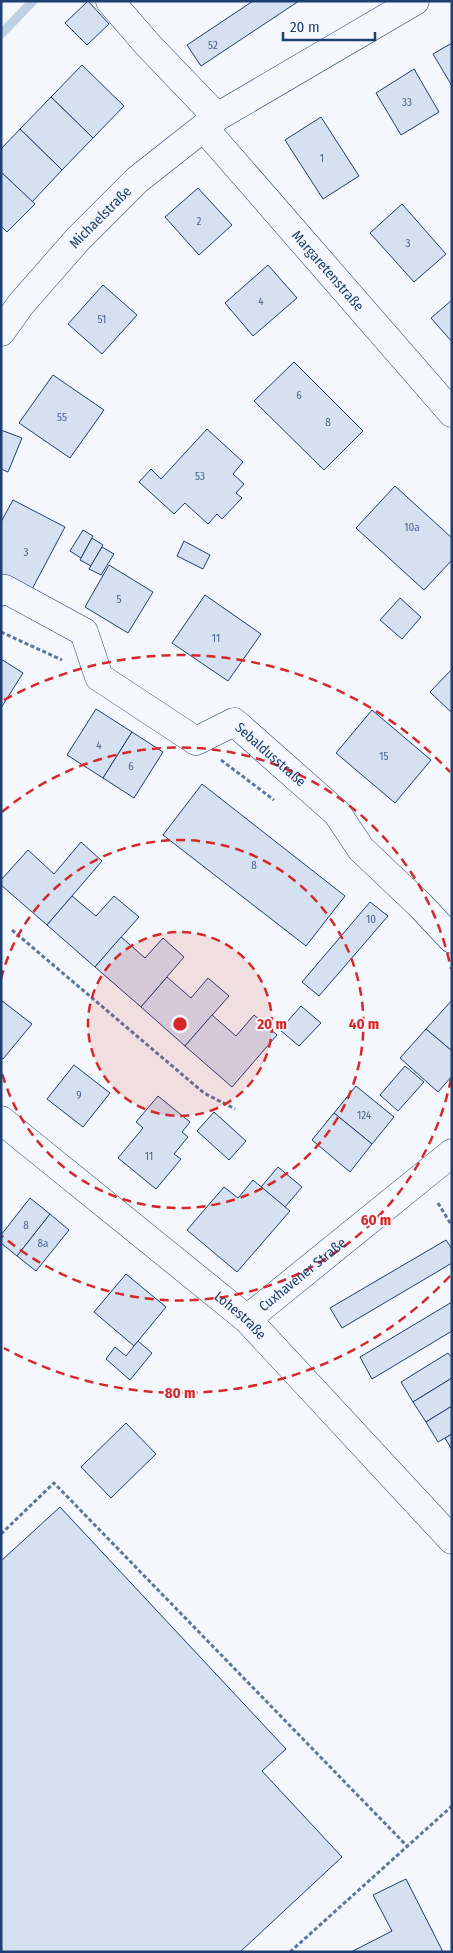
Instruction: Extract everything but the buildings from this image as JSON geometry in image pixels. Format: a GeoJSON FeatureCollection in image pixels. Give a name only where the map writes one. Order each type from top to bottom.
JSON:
{"type":"FeatureCollection","features":[{"type":"Feature","properties":{"kind":"street"},"geometry":{"type":"LineString","coordinates":[[110,1],[210,123]]}},
{"type":"Feature","properties":{"kind":"street","name":"Michaelstraße"},"geometry":{"type":"LineString","coordinates":[[1,332],[21,304],[78,239],[137,180],[210,123],[415,1]]}},
{"type":"Feature","properties":{"kind":"street","name":"Margaretenstraße"},"geometry":{"type":"LineString","coordinates":[[210,123],[452,413]]}},
{"type":"Feature","properties":{"kind":"street"},"geometry":{"type":"LineString","coordinates":[[1,592],[5,589],[84,632],[99,678]]}},
{"type":"Feature","properties":{"kind":"street","name":"Sebaldusstraße"},"geometry":{"type":"LineString","coordinates":[[99,678],[196,741],[234,722],[338,814],[361,849],[420,905],[452,939]]}},
{"type":"Feature","properties":{"kind":"street","name":"Lohestraße"},"geometry":{"type":"LineString","coordinates":[[1,1120],[248,1319],[452,1540]]}},
{"type":"Feature","properties":{"kind":"street","name":"Cuxhavener Straße"},"geometry":{"type":"LineString","coordinates":[[248,1319],[452,1153]]}},
{"type":"Feature","properties":{"kind":"path"},"geometry":{"type":"LineString","coordinates":[[1,632],[99,678]]}},
{"type":"Feature","properties":{"kind":"path"},"geometry":{"type":"LineString","coordinates":[[12,930],[204,1092],[235,1109]]}},
{"type":"Feature","properties":{"kind":"path"},"geometry":{"type":"LineString","coordinates":[[1,1534],[54,1483],[408,1846]]}},
{"type":"Feature","properties":{"kind":"path"},"geometry":{"type":"LineString","coordinates":[[290,1952],[452,1806]]}},
{"type":"Feature","properties":{"kind":"waterway"},"geometry":{"type":"LineString","coordinates":[[1,34],[33,1]]}}]}
